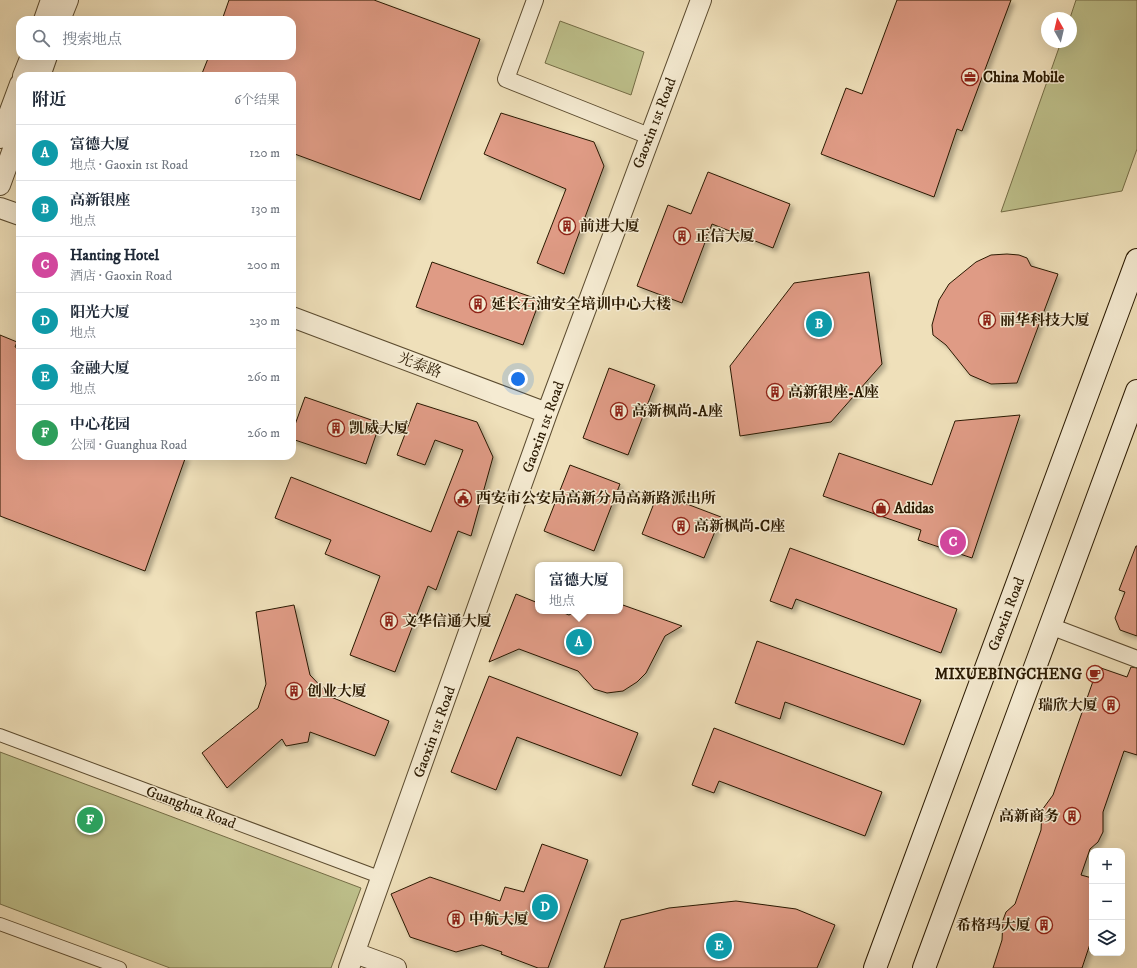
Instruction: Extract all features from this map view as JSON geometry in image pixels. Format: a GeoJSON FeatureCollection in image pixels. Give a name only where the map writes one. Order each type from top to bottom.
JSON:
{"type":"FeatureCollection","features":[{"type":"Feature","properties":{"kind":"main road","name":"Gaoxin Road"},"geometry":{"type":"LineString","coordinates":[[875,968],[1137,260]]}},
{"type":"Feature","properties":{"kind":"main road"},"geometry":{"type":"LineString","coordinates":[[924,968],[1137,391]]}},
{"type":"Feature","properties":{"kind":"street"},"geometry":{"type":"LineString","coordinates":[[45,16],[51,0]]}},
{"type":"Feature","properties":{"kind":"street"},"geometry":{"type":"LineString","coordinates":[[62,16],[68,0]]}},
{"type":"Feature","properties":{"kind":"street"},"geometry":{"type":"LineString","coordinates":[[535,0],[506,79],[649,136]]}},
{"type":"Feature","properties":{"kind":"street","name":"Gaoxin 1st Road"},"geometry":{"type":"LineString","coordinates":[[352,960],[547,413],[649,136],[701,0]]}},
{"type":"Feature","properties":{"kind":"street"},"geometry":{"type":"LineString","coordinates":[[24,72],[29,60]]}},
{"type":"Feature","properties":{"kind":"street"},"geometry":{"type":"LineString","coordinates":[[41,72],[46,60]]}},
{"type":"Feature","properties":{"kind":"street"},"geometry":{"type":"LineString","coordinates":[[0,138],[16,95]]}},
{"type":"Feature","properties":{"kind":"street"},"geometry":{"type":"LineString","coordinates":[[0,185],[16,141]]}},
{"type":"Feature","properties":{"kind":"street"},"geometry":{"type":"LineString","coordinates":[[0,208],[16,214]]}},
{"type":"Feature","properties":{"kind":"street","name":"光泰路"},"geometry":{"type":"LineString","coordinates":[[296,319],[547,413]]}},
{"type":"Feature","properties":{"kind":"street"},"geometry":{"type":"LineString","coordinates":[[1050,626],[1137,659]]}},
{"type":"Feature","properties":{"kind":"street","name":"Guanghua Road"},"geometry":{"type":"LineString","coordinates":[[0,735],[382,878]]}},
{"type":"Feature","properties":{"kind":"street"},"geometry":{"type":"LineString","coordinates":[[0,924],[120,968]]}},
{"type":"Feature","properties":{"kind":"street"},"geometry":{"type":"LineString","coordinates":[[352,960],[396,968]]}},
{"type":"Feature","properties":{"kind":"green space"},"geometry":{"type":"Polygon","coordinates":[[[1076,0],[1137,0],[1137,149],[1122,191],[1001,212],[1059,48],[1077,48],[1077,12],[1072,12],[1076,0]]]}},
{"type":"Feature","properties":{"kind":"green space"},"geometry":{"type":"Polygon","coordinates":[[[560,21],[644,52],[631,95],[545,63],[560,21]]]}},
{"type":"Feature","properties":{"kind":"green space"},"geometry":{"type":"Polygon","coordinates":[[[0,752],[361,888],[331,968],[170,968],[0,904],[0,752]]]}},
{"type":"Feature","properties":{"kind":"building"},"geometry":{"type":"Polygon","coordinates":[[[229,0],[374,0],[480,39],[420,200],[296,154],[296,72],[203,72],[207,60],[296,60],[296,16],[223,16],[229,0]]]}},
{"type":"Feature","properties":{"kind":"building"},"geometry":{"type":"Polygon","coordinates":[[[897,0],[1011,0],[962,131],[957,129],[934,197],[821,154],[846,88],[862,94],[897,0]]]}},
{"type":"Feature","properties":{"kind":"building","name":"前进大厦"},"geometry":{"type":"Polygon","coordinates":[[[501,113],[594,142],[604,166],[564,274],[537,263],[566,189],[484,154],[501,113]]]}},
{"type":"Feature","properties":{"kind":"building","name":"正信大厦"},"geometry":{"type":"Polygon","coordinates":[[[708,172],[790,204],[773,248],[712,224],[682,303],[637,286],[668,205],[691,214],[708,172]]]}},
{"type":"Feature","properties":{"kind":"building","name":"丽华科技大厦"},"geometry":{"type":"Polygon","coordinates":[[[991,255],[1019,255],[1027,258],[1031,266],[1058,274],[1017,383],[991,384],[970,375],[946,345],[933,335],[932,325],[939,300],[949,284],[976,262],[991,255]]]}},
{"type":"Feature","properties":{"kind":"building","name":"延长石油安全培训中心大楼"},"geometry":{"type":"Polygon","coordinates":[[[432,262],[540,300],[523,345],[416,307],[432,262]]]}},
{"type":"Feature","properties":{"kind":"building"},"geometry":{"type":"Polygon","coordinates":[[[869,272],[882,364],[831,422],[740,436],[730,366],[794,283],[869,272]]]}},
{"type":"Feature","properties":{"kind":"building"},"geometry":{"type":"Polygon","coordinates":[[[0,335],[16,342],[16,460],[185,460],[145,571],[0,516],[0,335]]]}},
{"type":"Feature","properties":{"kind":"building","name":"高新枫尚-A座"},"geometry":{"type":"Polygon","coordinates":[[[609,368],[655,385],[628,455],[583,438],[609,368]]]}},
{"type":"Feature","properties":{"kind":"building","name":"凯威大厦"},"geometry":{"type":"Polygon","coordinates":[[[305,397],[380,423],[366,464],[296,440],[296,422],[305,397]]]}},
{"type":"Feature","properties":{"kind":"building"},"geometry":{"type":"Polygon","coordinates":[[[417,403],[477,422],[493,457],[471,536],[458,531],[436,590],[428,586],[395,672],[350,655],[380,576],[325,554],[331,540],[275,518],[291,477],[431,532],[463,450],[435,440],[425,465],[397,455],[417,403]]]}},
{"type":"Feature","properties":{"kind":"building"},"geometry":{"type":"Polygon","coordinates":[[[1020,415],[972,558],[918,540],[921,530],[823,496],[839,453],[932,485],[955,421],[1020,415]]]}},
{"type":"Feature","properties":{"kind":"building"},"geometry":{"type":"Polygon","coordinates":[[[570,465],[620,484],[594,551],[544,531],[570,465]]]}},
{"type":"Feature","properties":{"kind":"building","name":"高新枫尚-C座"},"geometry":{"type":"Polygon","coordinates":[[[658,493],[721,517],[704,558],[642,534],[658,493]]]}},
{"type":"Feature","properties":{"kind":"building"},"geometry":{"type":"Polygon","coordinates":[[[1136,546],[1137,636],[1120,630],[1115,618],[1125,592],[1119,590],[1136,546]]]}},
{"type":"Feature","properties":{"kind":"building"},"geometry":{"type":"Polygon","coordinates":[[[790,548],[957,609],[941,653],[796,599],[792,609],[770,601],[790,548]]]}},
{"type":"Feature","properties":{"kind":"building"},"geometry":{"type":"Polygon","coordinates":[[[516,594],[535,602],[535,614],[623,614],[623,605],[682,626],[665,636],[646,673],[637,682],[623,691],[607,693],[594,689],[578,671],[519,649],[489,662],[516,594]]]}},
{"type":"Feature","properties":{"kind":"building","name":"创业大厦"},"geometry":{"type":"Polygon","coordinates":[[[294,605],[310,675],[331,697],[389,721],[375,756],[310,732],[308,742],[286,746],[282,739],[227,788],[202,753],[258,708],[266,684],[256,612],[294,605]]]}},
{"type":"Feature","properties":{"kind":"building"},"geometry":{"type":"Polygon","coordinates":[[[757,641],[921,700],[904,745],[785,702],[780,719],[735,703],[757,641]]]}},
{"type":"Feature","properties":{"kind":"building"},"geometry":{"type":"Polygon","coordinates":[[[1098,667],[1127,677],[1131,667],[1137,668],[1137,755],[1124,751],[1103,812],[1103,832],[1098,842],[1089,848],[1081,875],[1089,877],[1089,947],[1082,968],[993,968],[1002,940],[1003,920],[1006,912],[1015,904],[1041,830],[1042,810],[1053,795],[1098,667]]]}},
{"type":"Feature","properties":{"kind":"building"},"geometry":{"type":"Polygon","coordinates":[[[489,676],[638,733],[621,776],[517,737],[496,790],[451,772],[489,676]]]}},
{"type":"Feature","properties":{"kind":"building"},"geometry":{"type":"Polygon","coordinates":[[[714,728],[882,792],[865,836],[719,781],[714,793],[692,785],[714,728]]]}},
{"type":"Feature","properties":{"kind":"building"},"geometry":{"type":"Polygon","coordinates":[[[542,844],[588,860],[548,968],[538,968],[482,945],[456,952],[410,937],[391,894],[430,877],[500,901],[505,887],[524,892],[542,844]]]}},
{"type":"Feature","properties":{"kind":"building"},"geometry":{"type":"Polygon","coordinates":[[[736,901],[796,909],[835,925],[817,968],[604,968],[621,920],[669,908],[736,901]]]}},
{"type":"Feature","properties":{"kind":"place","name":"China Mobile"},"geometry":{"type":"Point","coordinates":[970,77]}},
{"type":"Feature","properties":{"kind":"place","name":"前进大厦"},"geometry":{"type":"Point","coordinates":[567,226]}},
{"type":"Feature","properties":{"kind":"place","name":"正信大厦"},"geometry":{"type":"Point","coordinates":[682,236]}},
{"type":"Feature","properties":{"kind":"place","name":"延长石油安全培训中心大楼"},"geometry":{"type":"Point","coordinates":[478,304]}},
{"type":"Feature","properties":{"kind":"place","name":"丽华科技大厦"},"geometry":{"type":"Point","coordinates":[987,320]}},
{"type":"Feature","properties":{"kind":"place","name":"高新银座"},"geometry":{"type":"Point","coordinates":[819,324]}},
{"type":"Feature","properties":{"kind":"place","name":"高新银座-A座"},"geometry":{"type":"Point","coordinates":[775,392]}},
{"type":"Feature","properties":{"kind":"place","name":"高新枫尚-A座"},"geometry":{"type":"Point","coordinates":[619,411]}},
{"type":"Feature","properties":{"kind":"place","name":"凯威大厦"},"geometry":{"type":"Point","coordinates":[336,428]}},
{"type":"Feature","properties":{"kind":"place","name":"西安市公安局高新分局高新路派出所"},"geometry":{"type":"Point","coordinates":[463,498]}},
{"type":"Feature","properties":{"kind":"place","name":"Adidas"},"geometry":{"type":"Point","coordinates":[881,508]}},
{"type":"Feature","properties":{"kind":"place","name":"高新枫尚-C座"},"geometry":{"type":"Point","coordinates":[681,526]}},
{"type":"Feature","properties":{"kind":"place","name":"Hanting Hotel"},"geometry":{"type":"Point","coordinates":[953,542]}},
{"type":"Feature","properties":{"kind":"place","name":"文华信通大厦"},"geometry":{"type":"Point","coordinates":[389,621]}},
{"type":"Feature","properties":{"kind":"place","name":"富德大厦"},"geometry":{"type":"Point","coordinates":[579,642]}},
{"type":"Feature","properties":{"kind":"place","name":"MIXUEBINGCHENG"},"geometry":{"type":"Point","coordinates":[1095,674]}},
{"type":"Feature","properties":{"kind":"place","name":"创业大厦"},"geometry":{"type":"Point","coordinates":[294,691]}},
{"type":"Feature","properties":{"kind":"place","name":"瑞欣大厦"},"geometry":{"type":"Point","coordinates":[1111,705]}},
{"type":"Feature","properties":{"kind":"place","name":"高新商务"},"geometry":{"type":"Point","coordinates":[1072,816]}},
{"type":"Feature","properties":{"kind":"place","name":"中心花园"},"geometry":{"type":"Point","coordinates":[90,820]}},
{"type":"Feature","properties":{"kind":"place","name":"阳光大厦"},"geometry":{"type":"Point","coordinates":[545,907]}},
{"type":"Feature","properties":{"kind":"place","name":"中航大厦"},"geometry":{"type":"Point","coordinates":[456,919]}},
{"type":"Feature","properties":{"kind":"place","name":"希格玛大厦"},"geometry":{"type":"Point","coordinates":[1044,925]}},
{"type":"Feature","properties":{"kind":"place","name":"金融大厦"},"geometry":{"type":"Point","coordinates":[719,946]}}]}
